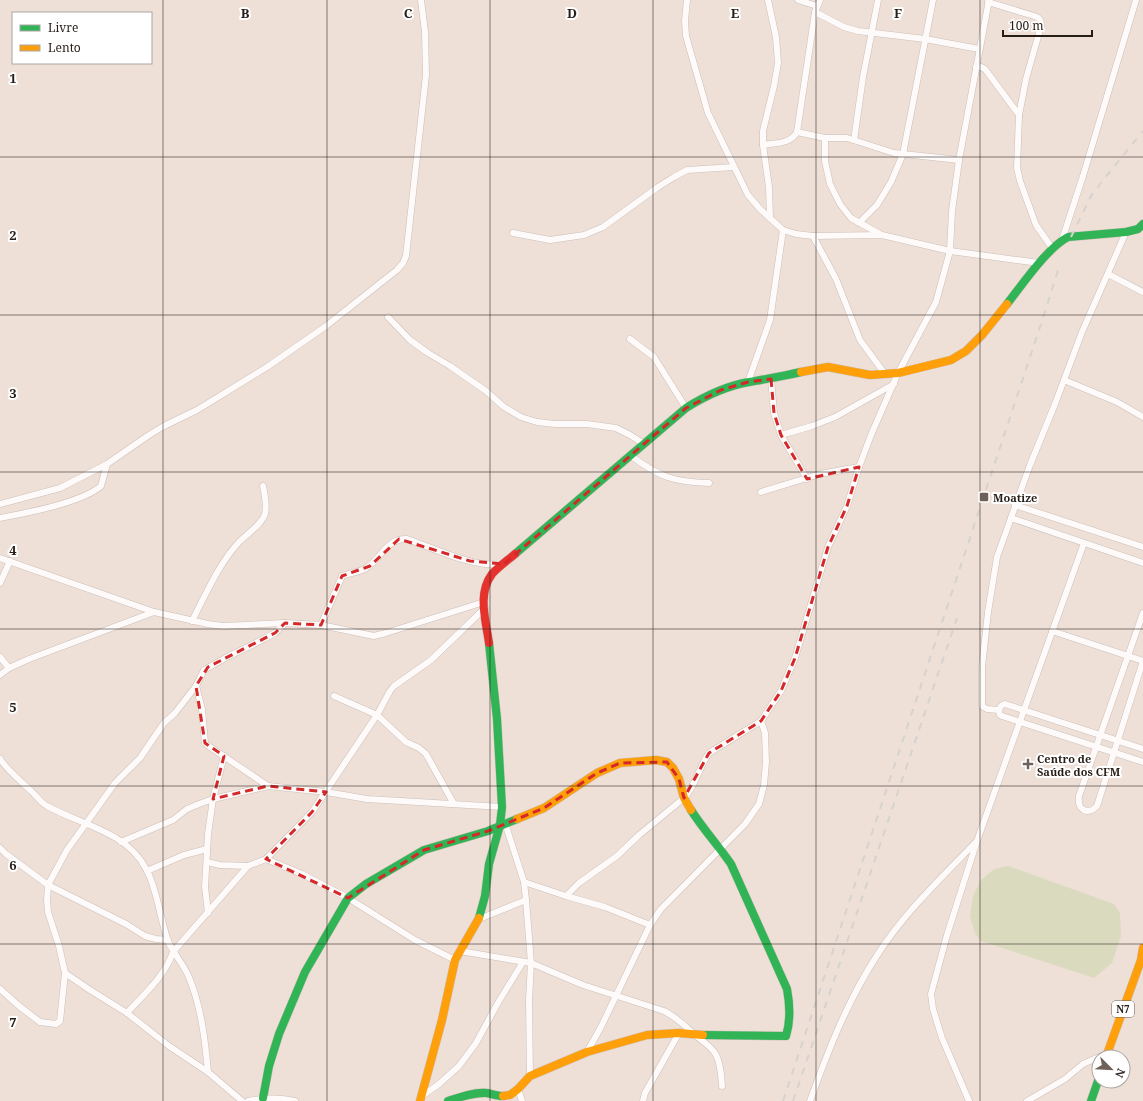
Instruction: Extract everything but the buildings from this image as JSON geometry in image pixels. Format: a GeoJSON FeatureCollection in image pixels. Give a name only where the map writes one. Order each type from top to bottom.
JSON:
{"type":"FeatureCollection","features":[{"type":"Feature","properties":{"kind":"main road"},"geometry":{"type":"LineString","coordinates":[[421,1099],[442,1020],[455,960],[478,919],[485,896],[489,864],[503,824],[493,675],[484,605],[484,590],[492,574],[686,408],[701,398],[748,382],[771,379],[828,367],[870,375],[898,373],[951,360],[966,351],[982,335],[1039,263],[1052,248],[1062,240],[1068,237],[1126,232],[1141,227]]}},
{"type":"Feature","properties":{"kind":"main road"},"geometry":{"type":"LineString","coordinates":[[262,1098],[271,1059],[279,1034],[302,979],[348,898],[366,884],[424,850],[488,832],[503,824],[544,808],[597,773],[620,763],[656,760],[667,762],[673,768],[679,780],[684,798],[701,826],[720,848],[731,864],[786,988],[790,1007],[789,1026],[786,1036],[694,1035],[679,1033],[647,1035],[587,1052],[530,1076],[518,1089],[510,1094],[499,1096],[487,1093],[476,1093],[448,1101]]}},
{"type":"Feature","properties":{"kind":"main road","name":"N7"},"geometry":{"type":"LineString","coordinates":[[1106,1049],[1142,959],[1143,948]]}},
{"type":"Feature","properties":{"kind":"main road"},"geometry":{"type":"LineString","coordinates":[[1091,1101],[1095,1089]]}},
{"type":"Feature","properties":{"kind":"street"},"geometry":{"type":"LineString","coordinates":[[0,504],[60,488],[107,464],[149,435],[208,403],[267,367],[326,326],[397,270],[403,263],[406,256],[426,75],[425,32],[422,0]]}},
{"type":"Feature","properties":{"kind":"street"},"geometry":{"type":"LineString","coordinates":[[687,0],[685,21],[686,36],[708,112],[748,195],[760,209],[783,230],[796,234],[813,236],[882,235],[950,251],[1039,263]]}},
{"type":"Feature","properties":{"kind":"street"},"geometry":{"type":"LineString","coordinates":[[768,0],[776,37],[778,64],[763,131],[763,145],[769,187],[770,218]]}},
{"type":"Feature","properties":{"kind":"street"},"geometry":{"type":"LineString","coordinates":[[798,0],[816,9],[844,27],[858,31],[925,39],[979,49]]}},
{"type":"Feature","properties":{"kind":"street"},"geometry":{"type":"LineString","coordinates":[[763,145],[784,142],[792,139],[797,132],[816,9],[820,0]]}},
{"type":"Feature","properties":{"kind":"street"},"geometry":{"type":"LineString","coordinates":[[854,140],[863,77],[878,0]]}},
{"type":"Feature","properties":{"kind":"street"},"geometry":{"type":"LineString","coordinates":[[859,223],[877,205],[891,182],[903,154],[933,0]]}},
{"type":"Feature","properties":{"kind":"street"},"geometry":{"type":"LineString","coordinates":[[1062,240],[1083,176],[1136,0]]}},
{"type":"Feature","properties":{"kind":"street"},"geometry":{"type":"LineString","coordinates":[[566,896],[579,883],[617,856],[639,835],[684,798],[689,793],[703,761],[709,753],[761,721],[781,691],[795,658],[828,547],[847,506],[871,435],[898,373],[936,302],[950,251],[952,211],[959,160],[988,1],[1034,16],[1039,18],[1041,21],[1041,26],[1026,79],[1019,115],[1017,168],[1036,225],[1052,248]]}},
{"type":"Feature","properties":{"kind":"street"},"geometry":{"type":"LineString","coordinates":[[976,67],[985,69],[1019,115]]}},
{"type":"Feature","properties":{"kind":"street"},"geometry":{"type":"LineString","coordinates":[[797,132],[825,138],[847,138],[887,151],[903,154],[959,160]]}},
{"type":"Feature","properties":{"kind":"street"},"geometry":{"type":"LineString","coordinates":[[825,138],[826,161],[830,184],[840,204],[851,218],[882,235]]}},
{"type":"Feature","properties":{"kind":"street"},"geometry":{"type":"LineString","coordinates":[[513,233],[550,240],[584,235],[603,227],[658,187],[688,170],[734,167]]}},
{"type":"Feature","properties":{"kind":"street"},"geometry":{"type":"LineString","coordinates":[[748,382],[770,320],[783,230]]}},
{"type":"Feature","properties":{"kind":"street"},"geometry":{"type":"LineString","coordinates":[[999,710],[988,709],[982,706],[982,667],[988,612],[997,556],[1030,465],[1082,332],[1126,232]]}},
{"type":"Feature","properties":{"kind":"street"},"geometry":{"type":"LineString","coordinates":[[813,236],[836,279],[860,340],[885,374]]}},
{"type":"Feature","properties":{"kind":"street"},"geometry":{"type":"LineString","coordinates":[[1108,274],[1143,292]]}},
{"type":"Feature","properties":{"kind":"street"},"geometry":{"type":"LineString","coordinates":[[388,317],[410,340],[428,354],[450,366],[486,391],[504,407],[521,417],[537,422],[555,424],[587,424],[616,428],[644,444]]}},
{"type":"Feature","properties":{"kind":"street"},"geometry":{"type":"LineString","coordinates":[[630,340],[654,357],[686,408]]}},
{"type":"Feature","properties":{"kind":"street"},"geometry":{"type":"LineString","coordinates":[[771,379],[774,413],[782,435],[807,479]]}},
{"type":"Feature","properties":{"kind":"street"},"geometry":{"type":"LineString","coordinates":[[1064,380],[1117,402],[1143,417]]}},
{"type":"Feature","properties":{"kind":"street"},"geometry":{"type":"LineString","coordinates":[[782,435],[835,417],[894,384]]}},
{"type":"Feature","properties":{"kind":"street"},"geometry":{"type":"LineString","coordinates":[[631,456],[650,470],[666,477],[686,482],[709,483]]}},
{"type":"Feature","properties":{"kind":"street"},"geometry":{"type":"LineString","coordinates":[[0,518],[58,504],[89,494],[101,486],[107,464]]}},
{"type":"Feature","properties":{"kind":"street"},"geometry":{"type":"LineString","coordinates":[[761,492],[820,474],[859,467]]}},
{"type":"Feature","properties":{"kind":"street"},"geometry":{"type":"LineString","coordinates":[[192,621],[223,562],[238,543],[261,521],[265,515],[266,506],[263,486]]}},
{"type":"Feature","properties":{"kind":"street"},"geometry":{"type":"LineString","coordinates":[[1015,505],[1143,547]]}},
{"type":"Feature","properties":{"kind":"street"},"geometry":{"type":"LineString","coordinates":[[1011,518],[1143,563]]}},
{"type":"Feature","properties":{"kind":"street"},"geometry":{"type":"LineString","coordinates":[[322,625],[342,576],[361,572],[370,566],[392,543],[399,539],[407,539],[470,561],[493,565],[504,564]]}},
{"type":"Feature","properties":{"kind":"street"},"geometry":{"type":"LineString","coordinates":[[968,1101],[942,1038],[933,1009],[931,994],[947,935],[977,841],[1084,543]]}},
{"type":"Feature","properties":{"kind":"street"},"geometry":{"type":"LineString","coordinates":[[0,558],[154,612],[192,621],[223,626],[285,623],[322,625],[374,636],[386,634],[484,605]]}},
{"type":"Feature","properties":{"kind":"street"},"geometry":{"type":"LineString","coordinates":[[0,584],[10,561]]}},
{"type":"Feature","properties":{"kind":"street"},"geometry":{"type":"LineString","coordinates":[[207,862],[220,865],[248,866],[266,859],[312,812],[377,715],[394,686],[431,660],[484,605]]}},
{"type":"Feature","properties":{"kind":"street"},"geometry":{"type":"LineString","coordinates":[[0,675],[9,668],[29,659],[154,612]]}},
{"type":"Feature","properties":{"kind":"street"},"geometry":{"type":"LineString","coordinates":[[1052,631],[1128,656],[1143,661],[1097,806],[1090,810],[1083,810],[1080,807],[1078,803],[1079,796],[1101,735],[1128,656],[1143,613]]}},
{"type":"Feature","properties":{"kind":"street"},"geometry":{"type":"LineString","coordinates":[[0,989],[18,1006],[40,1022],[56,1024],[60,1021],[65,973],[59,946],[48,912],[47,900],[48,885],[66,850],[115,783],[140,758],[164,723],[175,713],[196,686],[204,670],[275,633],[285,623]]}},
{"type":"Feature","properties":{"kind":"street"},"geometry":{"type":"LineString","coordinates":[[0,657],[9,668]]}},
{"type":"Feature","properties":{"kind":"street"},"geometry":{"type":"LineString","coordinates":[[196,686],[202,709],[205,743],[268,786]]}},
{"type":"Feature","properties":{"kind":"street"},"geometry":{"type":"LineString","coordinates":[[334,696],[377,715],[406,742],[419,748],[426,754],[454,804]]}},
{"type":"Feature","properties":{"kind":"street"},"geometry":{"type":"LineString","coordinates":[[999,710],[1001,706],[1005,704],[1143,749]]}},
{"type":"Feature","properties":{"kind":"street"},"geometry":{"type":"LineString","coordinates":[[999,710],[1000,715],[1002,716],[1143,762]]}},
{"type":"Feature","properties":{"kind":"street"},"geometry":{"type":"LineString","coordinates":[[587,1052],[628,974],[650,924],[661,909],[744,824],[759,804],[764,785],[766,762],[765,733],[761,721]]}},
{"type":"Feature","properties":{"kind":"street"},"geometry":{"type":"LineString","coordinates":[[208,913],[204,887],[207,849],[213,798],[224,756]]}},
{"type":"Feature","properties":{"kind":"street"},"geometry":{"type":"LineString","coordinates":[[0,759],[46,805],[116,838],[131,849],[144,863],[152,882],[168,940],[173,952],[182,963],[198,1002],[206,1049],[208,1072]]}},
{"type":"Feature","properties":{"kind":"street"},"geometry":{"type":"LineString","coordinates":[[121,842],[173,820],[187,809],[213,798],[268,786],[326,792],[367,799],[502,807]]}},
{"type":"Feature","properties":{"kind":"street"},"geometry":{"type":"LineString","coordinates":[[503,824],[524,882],[526,900],[531,963],[529,1000],[530,1076]]}},
{"type":"Feature","properties":{"kind":"street"},"geometry":{"type":"LineString","coordinates":[[810,1101],[823,1064],[848,1007],[876,957],[905,918],[977,841]]}},
{"type":"Feature","properties":{"kind":"street"},"geometry":{"type":"LineString","coordinates":[[0,848],[48,885],[126,924],[145,936],[168,940]]}},
{"type":"Feature","properties":{"kind":"street"},"geometry":{"type":"LineString","coordinates":[[147,871],[184,854],[207,849]]}},
{"type":"Feature","properties":{"kind":"street"},"geometry":{"type":"LineString","coordinates":[[266,859],[302,874],[348,898],[415,940],[455,960]]}},
{"type":"Feature","properties":{"kind":"street"},"geometry":{"type":"LineString","coordinates":[[127,1013],[164,972],[170,962],[173,952],[248,866]]}},
{"type":"Feature","properties":{"kind":"street"},"geometry":{"type":"LineString","coordinates":[[524,882],[605,907],[650,924]]}},
{"type":"Feature","properties":{"kind":"street"},"geometry":{"type":"LineString","coordinates":[[478,919],[526,900]]}},
{"type":"Feature","properties":{"kind":"street"},"geometry":{"type":"LineString","coordinates":[[460,951],[531,963],[583,985],[664,1011],[674,1016],[694,1035],[707,1044],[716,1054],[720,1065],[722,1086]]}},
{"type":"Feature","properties":{"kind":"street"},"geometry":{"type":"LineString","coordinates":[[421,1099],[459,1066],[476,1043],[523,962]]}},
{"type":"Feature","properties":{"kind":"street"},"geometry":{"type":"LineString","coordinates":[[65,973],[127,1013],[169,1046],[208,1072],[242,1101]]}},
{"type":"Feature","properties":{"kind":"street"},"geometry":{"type":"LineString","coordinates":[[643,1101],[679,1033]]}},
{"type":"Feature","properties":{"kind":"street"},"geometry":{"type":"LineString","coordinates":[[1027,1101],[1065,1079],[1083,1064],[1091,1061]]}},
{"type":"Feature","properties":{"kind":"street"},"geometry":{"type":"LineString","coordinates":[[518,1089],[522,1101]]}},
{"type":"Feature","properties":{"kind":"street"},"geometry":{"type":"LineString","coordinates":[[248,1101],[262,1098],[283,1098],[295,1101]]}},
{"type":"Feature","properties":{"kind":"highlighted area"},"geometry":{"type":"Polygon","coordinates":[[[771,379],[774,413],[781,435],[807,479],[859,467],[847,506],[828,547],[795,658],[781,691],[761,721],[709,753],[684,798],[679,779],[667,762],[620,763],[597,773],[544,808],[488,831],[424,850],[348,898],[266,859],[312,812],[326,792],[268,786],[213,799],[224,756],[205,743],[196,686],[208,667],[275,633],[285,623],[321,625],[342,576],[370,566],[399,539],[470,561],[504,564],[686,408],[721,390],[748,382],[771,379]]]}},
{"type":"Feature","properties":{"kind":"green space"},"geometry":{"type":"Polygon","coordinates":[[[1008,866],[1114,904],[1120,913],[1121,936],[1112,963],[1094,978],[981,941],[975,933],[970,916],[973,896],[981,880],[994,869],[1008,866]]]}},
{"type":"Feature","properties":{"kind":"railway"},"geometry":{"type":"LineString","coordinates":[[1071,237],[1091,196],[1143,131]]}},
{"type":"Feature","properties":{"kind":"railway"},"geometry":{"type":"LineString","coordinates":[[783,1101],[1059,267]]}},
{"type":"Feature","properties":{"kind":"railway"},"geometry":{"type":"LineString","coordinates":[[793,1101],[957,618]]}},
{"type":"Feature","properties":{"kind":"traffic: fast"},"geometry":{"type":"LineString","coordinates":[[1007,304],[1043,258],[1060,242],[1068,237],[1126,232],[1138,229],[1143,224]]}},
{"type":"Feature","properties":{"kind":"traffic: fast"},"geometry":{"type":"LineString","coordinates":[[515,554],[686,408],[701,399],[732,386],[801,372]]}},
{"type":"Feature","properties":{"kind":"traffic: fast"},"geometry":{"type":"LineString","coordinates":[[479,918],[485,896],[489,864],[500,825],[502,807],[497,719],[489,643]]}},
{"type":"Feature","properties":{"kind":"traffic: fast"},"geometry":{"type":"LineString","coordinates":[[691,810],[731,864],[787,989],[789,1007],[789,1024],[786,1036],[703,1035]]}},
{"type":"Feature","properties":{"kind":"traffic: fast"},"geometry":{"type":"LineString","coordinates":[[263,1098],[269,1066],[279,1034],[305,972],[348,898],[366,884],[424,850],[488,831],[517,819]]}},
{"type":"Feature","properties":{"kind":"traffic: fast"},"geometry":{"type":"LineString","coordinates":[[1091,1101],[1095,1089]]}},
{"type":"Feature","properties":{"kind":"traffic: fast"},"geometry":{"type":"LineString","coordinates":[[448,1101],[477,1093],[503,1096]]}},
{"type":"Feature","properties":{"kind":"traffic: slow"},"geometry":{"type":"LineString","coordinates":[[801,372],[828,367],[870,375],[898,373],[951,360],[966,351],[982,335],[1007,304]]}},
{"type":"Feature","properties":{"kind":"traffic: slow"},"geometry":{"type":"LineString","coordinates":[[517,819],[544,808],[597,773],[620,763],[656,760],[667,762],[673,768],[679,779],[684,798],[691,810]]}},
{"type":"Feature","properties":{"kind":"traffic: slow"},"geometry":{"type":"LineString","coordinates":[[420,1101],[442,1020],[455,960],[479,918]]}},
{"type":"Feature","properties":{"kind":"traffic: slow"},"geometry":{"type":"LineString","coordinates":[[1109,1049],[1141,960],[1143,948]]}},
{"type":"Feature","properties":{"kind":"traffic: slow"},"geometry":{"type":"LineString","coordinates":[[503,1096],[510,1095],[530,1076],[587,1052],[647,1035],[679,1033],[703,1035]]}},
{"type":"Feature","properties":{"kind":"traffic: jam"},"geometry":{"type":"LineString","coordinates":[[489,643],[484,608],[487,582],[492,574],[515,554]]}},
{"type":"Feature","properties":{"kind":"place","name":"Moatize"},"geometry":{"type":"Point","coordinates":[984,497]}},
{"type":"Feature","properties":{"kind":"place","name":"Centro de Saúde dos CFM"},"geometry":{"type":"Point","coordinates":[1028,764]}}]}
